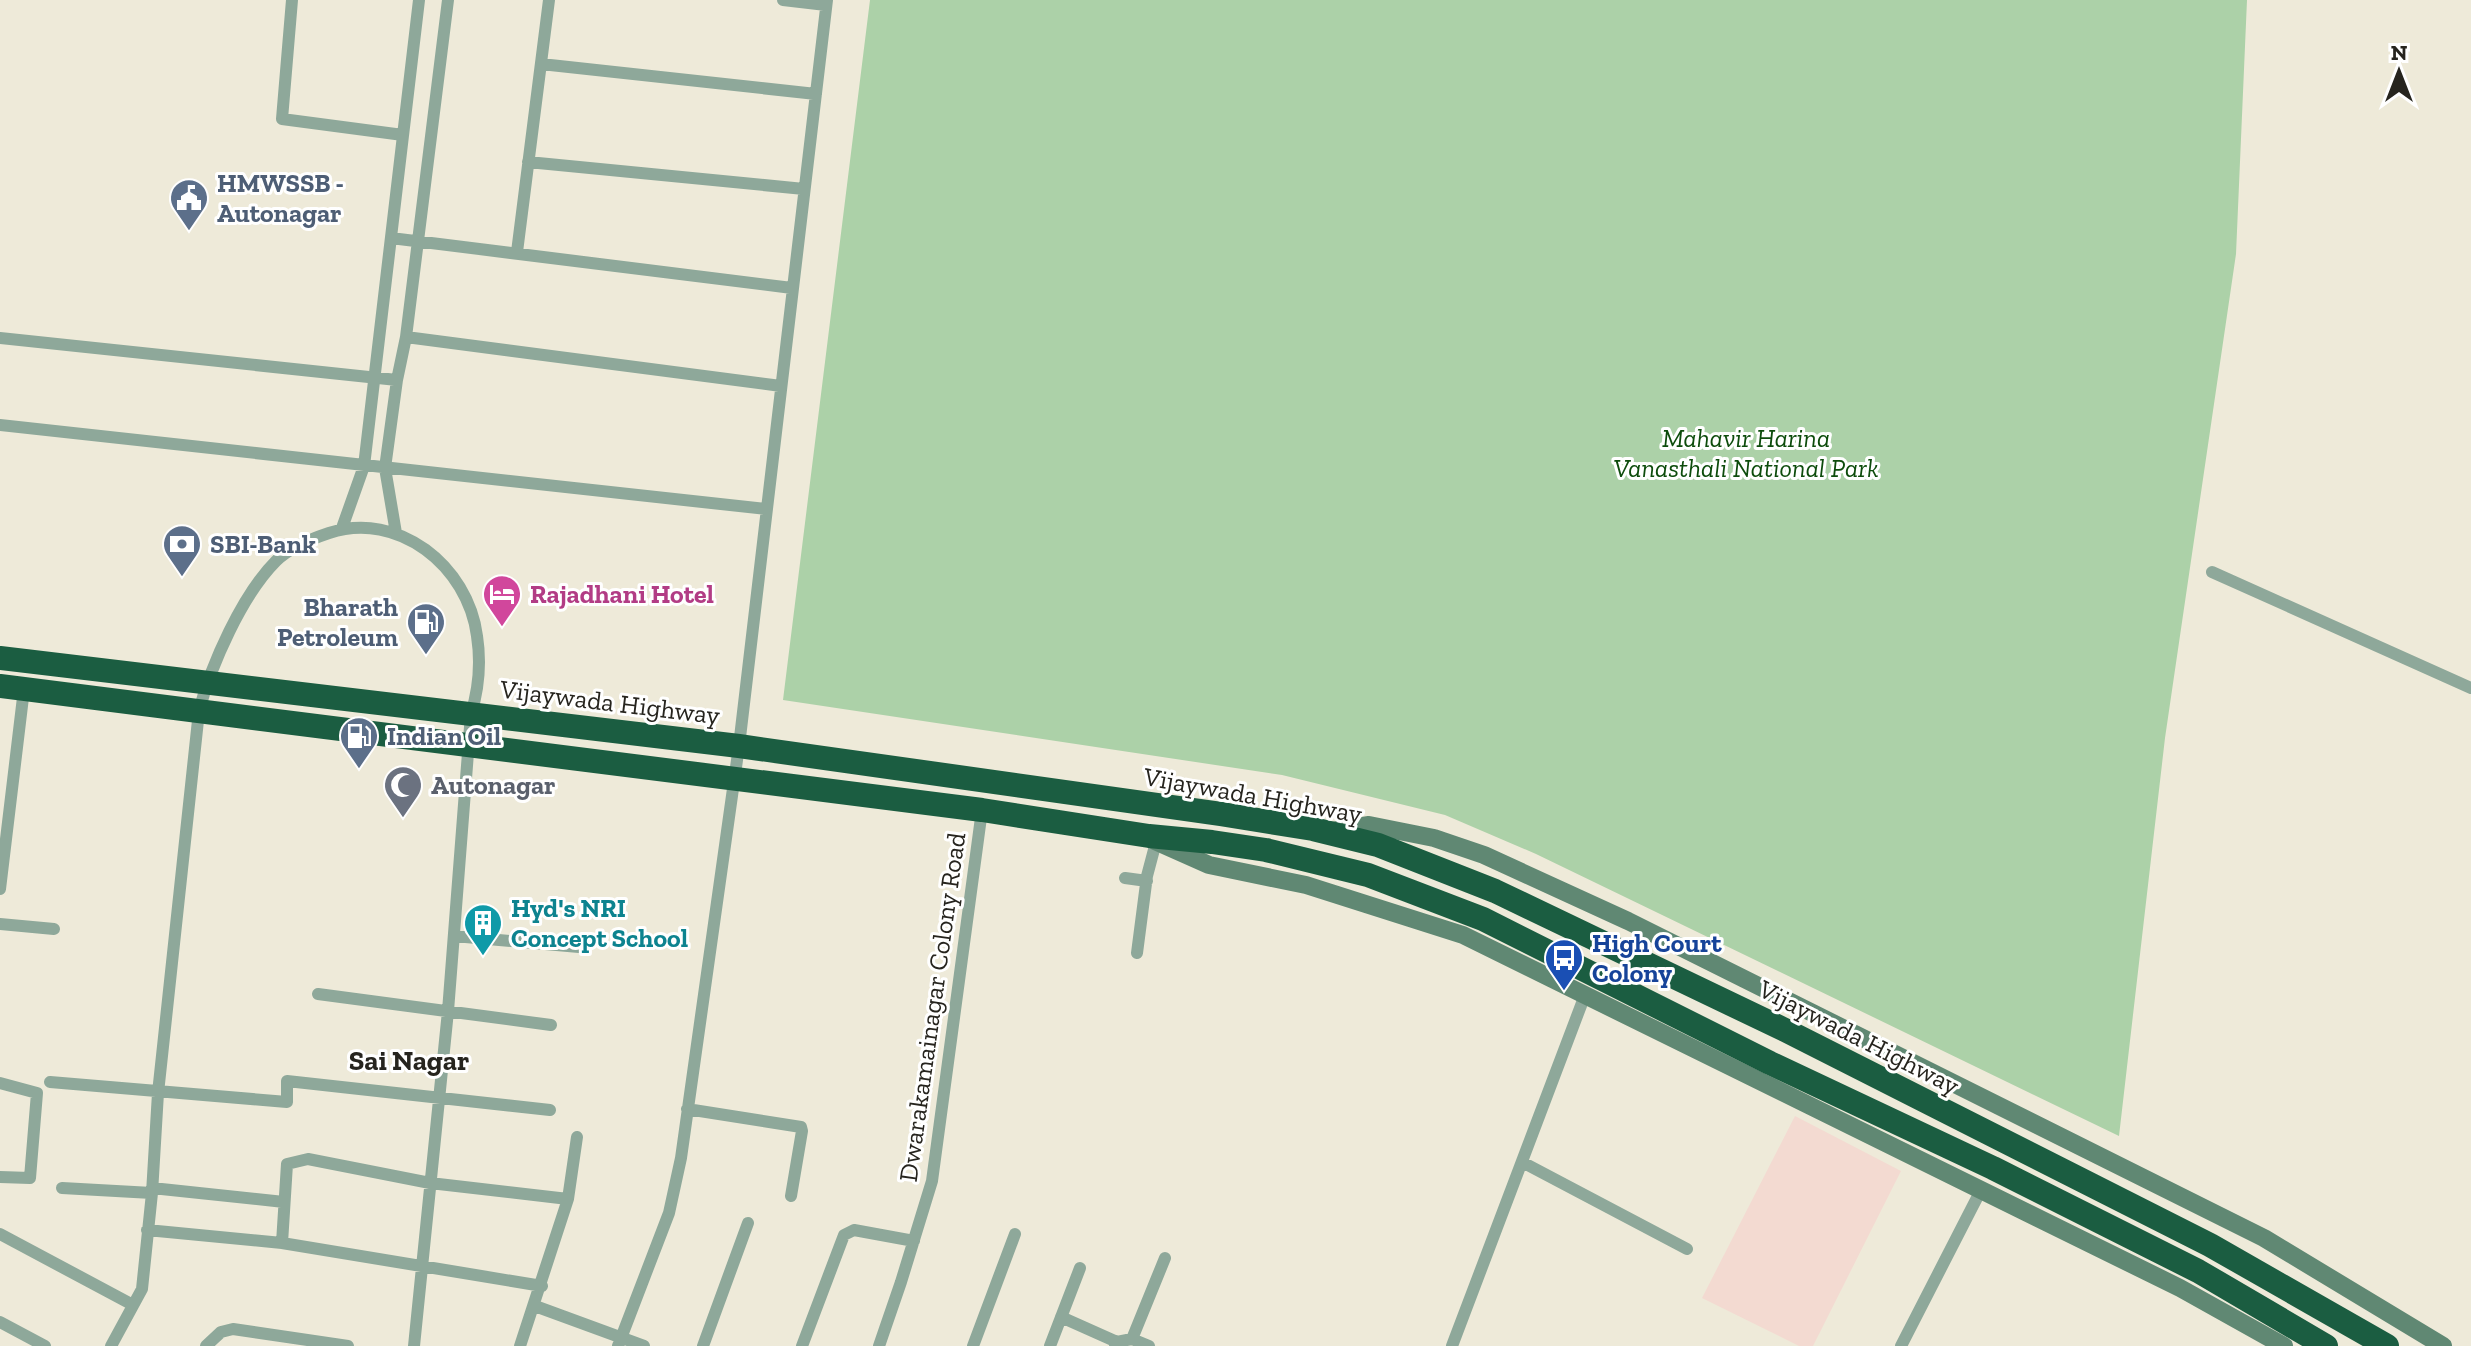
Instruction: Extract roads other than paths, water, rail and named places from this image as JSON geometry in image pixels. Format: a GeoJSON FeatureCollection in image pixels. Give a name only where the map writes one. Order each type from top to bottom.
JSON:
{"type":"FeatureCollection","features":[{"type":"Feature","properties":{"kind":"highway","name":"Vijaywada Highway"},"geometry":{"type":"LineString","coordinates":[[0,658],[739,746],[1221,814],[1325,832],[1378,845],[1430,863],[1607,943],[2210,1245],[2387,1346]]}},
{"type":"Feature","properties":{"kind":"highway","name":"Vijaywada Highway"},"geometry":{"type":"LineString","coordinates":[[12,687],[982,810],[1152,839],[1266,850],[1368,875],[1483,919],[1770,1063],[1888,1117],[2198,1271],[2326,1346]]}},
{"type":"Feature","properties":{"kind":"street"},"geometry":{"type":"LineString","coordinates":[[292,0],[282,119],[403,135]]}},
{"type":"Feature","properties":{"kind":"street"},"geometry":{"type":"LineString","coordinates":[[342,528],[364,466],[419,0]]}},
{"type":"Feature","properties":{"kind":"street"},"geometry":{"type":"LineString","coordinates":[[396,533],[385,468],[406,337],[448,0]]}},
{"type":"Feature","properties":{"kind":"street"},"geometry":{"type":"LineString","coordinates":[[517,252],[549,0]]}},
{"type":"Feature","properties":{"kind":"street"},"geometry":{"type":"LineString","coordinates":[[619,1342],[669,1213],[681,1158],[739,746],[826,3],[783,0]]}},
{"type":"Feature","properties":{"kind":"street"},"geometry":{"type":"LineString","coordinates":[[541,64],[816,94]]}},
{"type":"Feature","properties":{"kind":"street"},"geometry":{"type":"LineString","coordinates":[[528,162],[804,189]]}},
{"type":"Feature","properties":{"kind":"street"},"geometry":{"type":"LineString","coordinates":[[391,238],[792,288]]}},
{"type":"Feature","properties":{"kind":"street"},"geometry":{"type":"LineString","coordinates":[[406,337],[781,386]]}},
{"type":"Feature","properties":{"kind":"street"},"geometry":{"type":"LineString","coordinates":[[0,338],[397,380]]}},
{"type":"Feature","properties":{"kind":"street"},"geometry":{"type":"LineString","coordinates":[[0,425],[766,509]]}},
{"type":"Feature","properties":{"kind":"street"},"geometry":{"type":"LineString","coordinates":[[111,1346],[142,1289],[158,1093],[199,711],[206,683],[247,598],[277,560],[311,539],[342,528],[370,527],[396,533],[422,545],[444,563],[464,594],[477,634],[479,688],[471,714],[448,1011],[414,1346]]}},
{"type":"Feature","properties":{"kind":"street"},"geometry":{"type":"LineString","coordinates":[[2212,572],[2471,688]]}},
{"type":"Feature","properties":{"kind":"street"},"geometry":{"type":"LineString","coordinates":[[0,889],[12,687]]}},
{"type":"Feature","properties":{"kind":"street","name":"Dwarakamainagar Colony Road"},"geometry":{"type":"LineString","coordinates":[[879,1346],[932,1181],[982,810]]}},
{"type":"Feature","properties":{"kind":"street"},"geometry":{"type":"LineString","coordinates":[[1325,832],[1369,825],[1434,838],[1484,855],[1628,921],[2264,1238],[2443,1346]]}},
{"type":"Feature","properties":{"kind":"street"},"geometry":{"type":"LineString","coordinates":[[1137,953],[1152,839],[1209,865],[1306,885],[1463,935],[2180,1288],[2284,1346]]}},
{"type":"Feature","properties":{"kind":"street"},"geometry":{"type":"LineString","coordinates":[[1125,878],[1147,881]]}},
{"type":"Feature","properties":{"kind":"street"},"geometry":{"type":"LineString","coordinates":[[0,924],[54,929]]}},
{"type":"Feature","properties":{"kind":"street"},"geometry":{"type":"LineString","coordinates":[[454,936],[579,947]]}},
{"type":"Feature","properties":{"kind":"street"},"geometry":{"type":"LineString","coordinates":[[318,994],[551,1025]]}},
{"type":"Feature","properties":{"kind":"street"},"geometry":{"type":"LineString","coordinates":[[1452,1346],[1585,995]]}},
{"type":"Feature","properties":{"kind":"street"},"geometry":{"type":"LineString","coordinates":[[50,1082],[287,1102],[287,1081],[550,1110]]}},
{"type":"Feature","properties":{"kind":"street"},"geometry":{"type":"LineString","coordinates":[[0,1083],[37,1093],[30,1178],[0,1177]]}},
{"type":"Feature","properties":{"kind":"street"},"geometry":{"type":"LineString","coordinates":[[687,1109],[801,1127],[791,1196]]}},
{"type":"Feature","properties":{"kind":"street"},"geometry":{"type":"LineString","coordinates":[[520,1346],[568,1199],[577,1137]]}},
{"type":"Feature","properties":{"kind":"street"},"geometry":{"type":"LineString","coordinates":[[282,1243],[287,1164],[308,1159],[430,1183],[568,1199]]}},
{"type":"Feature","properties":{"kind":"street"},"geometry":{"type":"LineString","coordinates":[[1522,1162],[1687,1249]]}},
{"type":"Feature","properties":{"kind":"street"},"geometry":{"type":"LineString","coordinates":[[62,1188],[152,1191],[284,1202]]}},
{"type":"Feature","properties":{"kind":"street"},"geometry":{"type":"LineString","coordinates":[[1901,1346],[1981,1190]]}},
{"type":"Feature","properties":{"kind":"street"},"geometry":{"type":"LineString","coordinates":[[703,1346],[748,1223]]}},
{"type":"Feature","properties":{"kind":"street"},"geometry":{"type":"LineString","coordinates":[[147,1230],[282,1243],[542,1286]]}},
{"type":"Feature","properties":{"kind":"street"},"geometry":{"type":"LineString","coordinates":[[802,1346],[844,1235],[854,1230],[914,1241]]}},
{"type":"Feature","properties":{"kind":"street"},"geometry":{"type":"LineString","coordinates":[[0,1234],[133,1305]]}},
{"type":"Feature","properties":{"kind":"street"},"geometry":{"type":"LineString","coordinates":[[973,1346],[1015,1234]]}},
{"type":"Feature","properties":{"kind":"street"},"geometry":{"type":"LineString","coordinates":[[1132,1339],[1165,1258]]}},
{"type":"Feature","properties":{"kind":"street"},"geometry":{"type":"LineString","coordinates":[[1050,1346],[1080,1268]]}},
{"type":"Feature","properties":{"kind":"street"},"geometry":{"type":"LineString","coordinates":[[535,1306],[619,1342],[644,1346]]}},
{"type":"Feature","properties":{"kind":"street"},"geometry":{"type":"LineString","coordinates":[[1061,1317],[1116,1344],[1132,1339],[1149,1346]]}},
{"type":"Feature","properties":{"kind":"street"},"geometry":{"type":"LineString","coordinates":[[0,1322],[45,1346]]}},
{"type":"Feature","properties":{"kind":"street"},"geometry":{"type":"LineString","coordinates":[[206,1346],[221,1332],[233,1329],[348,1346]]}},
{"type":"Feature","properties":{"kind":"place","name":"HMWSSB - Autonagar"},"geometry":{"type":"Point","coordinates":[189,232]}},
{"type":"Feature","properties":{"kind":"place","name":"SBI-Bank"},"geometry":{"type":"Point","coordinates":[182,578]}},
{"type":"Feature","properties":{"kind":"place","name":"Rajadhani Hotel"},"geometry":{"type":"Point","coordinates":[502,628]}},
{"type":"Feature","properties":{"kind":"place","name":"Bharath Petroleum"},"geometry":{"type":"Point","coordinates":[426,656]}},
{"type":"Feature","properties":{"kind":"place","name":"Indian Oil"},"geometry":{"type":"Point","coordinates":[359,770]}},
{"type":"Feature","properties":{"kind":"place","name":"Autonagar"},"geometry":{"type":"Point","coordinates":[403,819]}},
{"type":"Feature","properties":{"kind":"place","name":"Hyd's NRI Concept School"},"geometry":{"type":"Point","coordinates":[483,957]}},
{"type":"Feature","properties":{"kind":"place","name":"High Court Colony"},"geometry":{"type":"Point","coordinates":[1564,992]}},
{"type":"Feature","properties":{"kind":"district","name":"Sai Nagar"},"geometry":{"type":"Point","coordinates":[409,1060]}},
{"type":"Feature","properties":{"kind":"park label","name":"Mahavir Harina Vanasthali National Park"},"geometry":{"type":"Point","coordinates":[1746,453]}}]}
